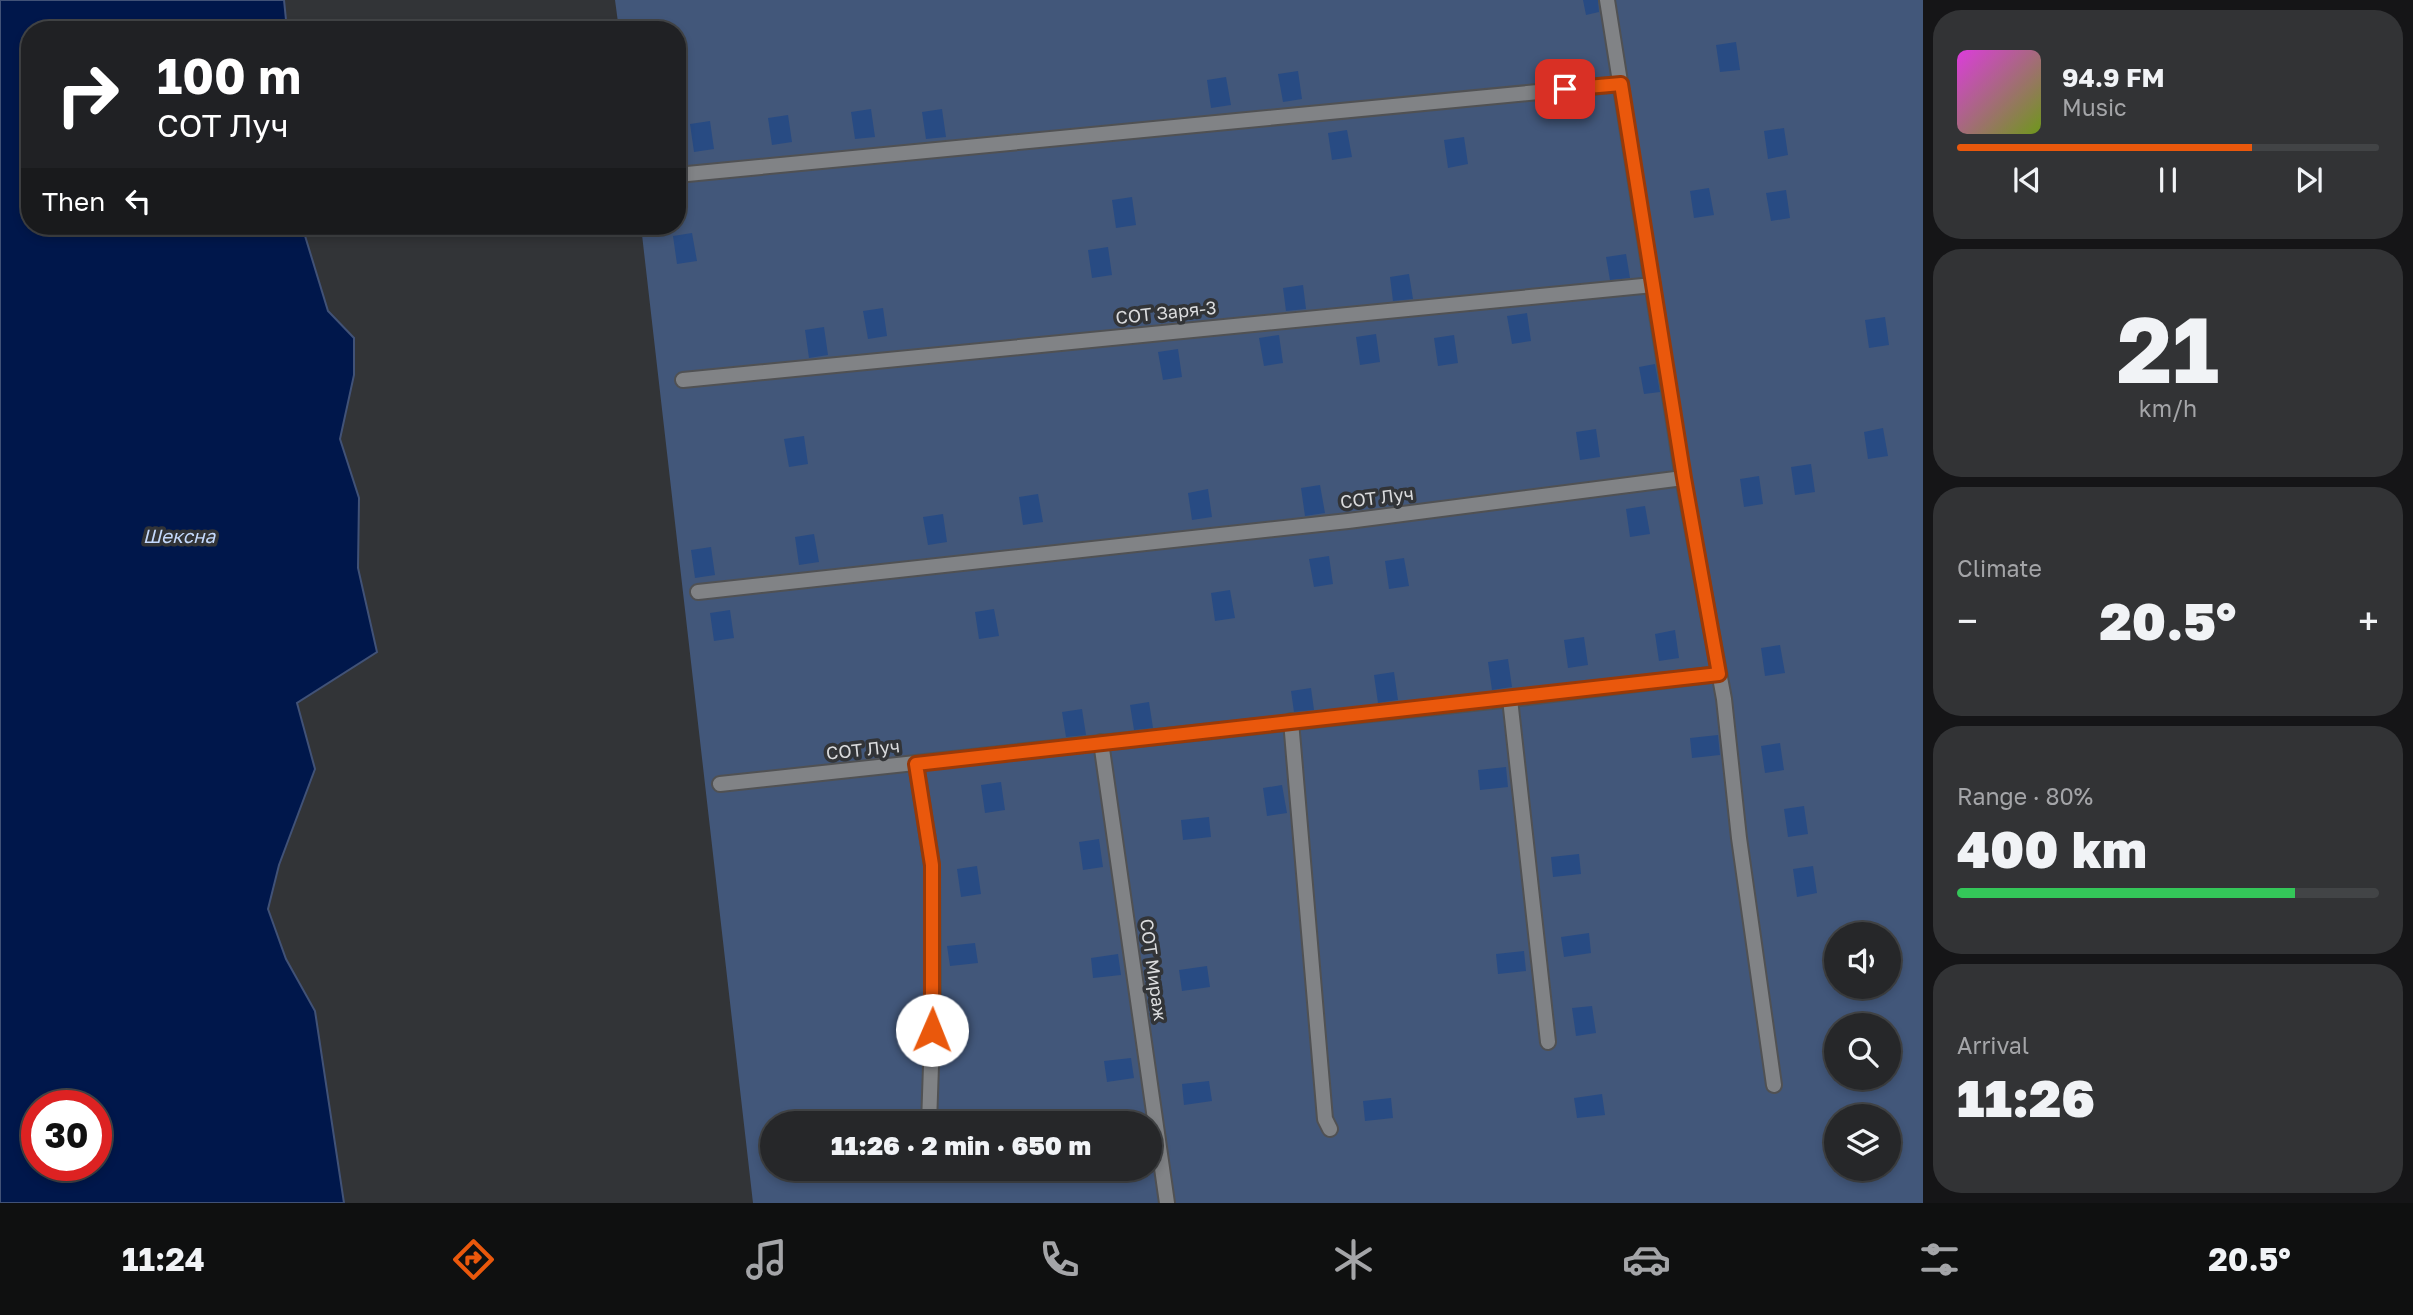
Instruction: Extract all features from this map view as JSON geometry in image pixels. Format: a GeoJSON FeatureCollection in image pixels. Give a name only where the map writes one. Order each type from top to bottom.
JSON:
{"type":"FeatureCollection","features":[{"type":"Feature","properties":{"kind":"street"},"geometry":{"type":"LineString","coordinates":[[1607,0],[1684,478],[1724,699],[1739,838],[1774,1085]]}},
{"type":"Feature","properties":{"kind":"street"},"geometry":{"type":"LineString","coordinates":[[686,174],[1621,84]]}},
{"type":"Feature","properties":{"kind":"street","name":"СОТ Заря-3"},"geometry":{"type":"LineString","coordinates":[[683,380],[1653,285]]}},
{"type":"Feature","properties":{"kind":"street","name":"СОТ Луч"},"geometry":{"type":"LineString","coordinates":[[698,592],[1348,521],[1684,478]]}},
{"type":"Feature","properties":{"kind":"street","name":"СОТ Луч"},"geometry":{"type":"LineString","coordinates":[[720,784],[1719,674]]}},
{"type":"Feature","properties":{"kind":"street"},"geometry":{"type":"LineString","coordinates":[[1510,699],[1548,1042]]}},
{"type":"Feature","properties":{"kind":"street"},"geometry":{"type":"LineString","coordinates":[[1291,722],[1325,1119],[1330,1129]]}},
{"type":"Feature","properties":{"kind":"street","name":"СОТ Мираж"},"geometry":{"type":"LineString","coordinates":[[1101,742],[1167,1203]]}},
{"type":"Feature","properties":{"kind":"street"},"geometry":{"type":"LineString","coordinates":[[916,764],[932,865],[933,1007],[929,1111]]}},
{"type":"Feature","properties":{"kind":"shaded area"},"geometry":{"type":"Polygon","coordinates":[[[615,0],[1923,0],[1923,1203],[753,1203],[642,235],[686,235],[686,21],[618,21],[615,0]]]}},
{"type":"Feature","properties":{"kind":"water","name":"Шексна"},"geometry":{"type":"Polygon","coordinates":[[[0,0],[284,0],[286,21],[21,21],[21,235],[305,235],[328,311],[354,338],[354,375],[340,439],[359,498],[358,568],[377,652],[297,703],[315,769],[279,865],[268,909],[286,959],[315,1011],[344,1203],[0,1203],[0,0]]]}},
{"type":"Feature","properties":{"kind":"building"},"geometry":{"type":"Polygon","coordinates":[[[1583,0],[1598,0],[1599,12],[1586,15],[1583,0]]]}},
{"type":"Feature","properties":{"kind":"building"},"geometry":{"type":"Polygon","coordinates":[[[1736,42],[1740,70],[1720,72],[1716,45],[1736,42]]]}},
{"type":"Feature","properties":{"kind":"building"},"geometry":{"type":"Polygon","coordinates":[[[1298,71],[1302,99],[1283,102],[1278,74],[1298,71]]]}},
{"type":"Feature","properties":{"kind":"building"},"geometry":{"type":"Polygon","coordinates":[[[1226,77],[1231,105],[1211,108],[1207,80],[1226,77]]]}},
{"type":"Feature","properties":{"kind":"building"},"geometry":{"type":"Polygon","coordinates":[[[871,109],[875,137],[855,139],[851,112],[871,109]]]}},
{"type":"Feature","properties":{"kind":"building"},"geometry":{"type":"Polygon","coordinates":[[[942,109],[946,137],[926,139],[922,112],[942,109]]]}},
{"type":"Feature","properties":{"kind":"building"},"geometry":{"type":"Polygon","coordinates":[[[788,115],[792,142],[772,145],[768,118],[788,115]]]}},
{"type":"Feature","properties":{"kind":"building"},"geometry":{"type":"Polygon","coordinates":[[[710,121],[714,149],[694,152],[690,124],[710,121]]]}},
{"type":"Feature","properties":{"kind":"building"},"geometry":{"type":"Polygon","coordinates":[[[1784,128],[1788,155],[1768,159],[1764,131],[1784,128]]]}},
{"type":"Feature","properties":{"kind":"building"},"geometry":{"type":"Polygon","coordinates":[[[1347,130],[1352,157],[1332,160],[1328,133],[1347,130]]]}},
{"type":"Feature","properties":{"kind":"building"},"geometry":{"type":"Polygon","coordinates":[[[1464,137],[1468,164],[1448,168],[1444,140],[1464,137]]]}},
{"type":"Feature","properties":{"kind":"building"},"geometry":{"type":"Polygon","coordinates":[[[1709,188],[1714,215],[1694,218],[1690,191],[1709,188]]]}},
{"type":"Feature","properties":{"kind":"building"},"geometry":{"type":"Polygon","coordinates":[[[1786,190],[1790,218],[1771,221],[1766,193],[1786,190]]]}},
{"type":"Feature","properties":{"kind":"building"},"geometry":{"type":"Polygon","coordinates":[[[1132,197],[1136,225],[1116,228],[1112,200],[1132,197]]]}},
{"type":"Feature","properties":{"kind":"building"},"geometry":{"type":"Polygon","coordinates":[[[692,233],[697,261],[677,264],[673,236],[692,233]]]}},
{"type":"Feature","properties":{"kind":"building"},"geometry":{"type":"Polygon","coordinates":[[[1108,247],[1112,275],[1092,278],[1088,250],[1108,247]]]}},
{"type":"Feature","properties":{"kind":"building"},"geometry":{"type":"Polygon","coordinates":[[[1626,254],[1630,278],[1610,280],[1606,257],[1626,254]]]}},
{"type":"Feature","properties":{"kind":"building"},"geometry":{"type":"Polygon","coordinates":[[[1409,274],[1413,299],[1393,301],[1390,277],[1409,274]]]}},
{"type":"Feature","properties":{"kind":"building"},"geometry":{"type":"Polygon","coordinates":[[[1303,285],[1306,309],[1286,311],[1283,288],[1303,285]]]}},
{"type":"Feature","properties":{"kind":"building"},"geometry":{"type":"Polygon","coordinates":[[[883,308],[887,336],[868,339],[863,311],[883,308]]]}},
{"type":"Feature","properties":{"kind":"building"},"geometry":{"type":"Polygon","coordinates":[[[1527,313],[1531,341],[1512,344],[1507,316],[1527,313]]]}},
{"type":"Feature","properties":{"kind":"building"},"geometry":{"type":"Polygon","coordinates":[[[1885,317],[1889,345],[1869,348],[1865,320],[1885,317]]]}},
{"type":"Feature","properties":{"kind":"building"},"geometry":{"type":"Polygon","coordinates":[[[824,327],[828,355],[809,358],[805,330],[824,327]]]}},
{"type":"Feature","properties":{"kind":"building"},"geometry":{"type":"Polygon","coordinates":[[[1376,334],[1380,362],[1360,365],[1356,337],[1376,334]]]}},
{"type":"Feature","properties":{"kind":"building"},"geometry":{"type":"Polygon","coordinates":[[[1279,335],[1283,363],[1264,366],[1259,338],[1279,335]]]}},
{"type":"Feature","properties":{"kind":"building"},"geometry":{"type":"Polygon","coordinates":[[[1454,335],[1458,363],[1438,366],[1434,338],[1454,335]]]}},
{"type":"Feature","properties":{"kind":"building"},"geometry":{"type":"Polygon","coordinates":[[[1178,349],[1182,377],[1163,380],[1158,352],[1178,349]]]}},
{"type":"Feature","properties":{"kind":"building"},"geometry":{"type":"Polygon","coordinates":[[[1655,364],[1660,392],[1644,394],[1639,367],[1655,364]]]}},
{"type":"Feature","properties":{"kind":"building"},"geometry":{"type":"Polygon","coordinates":[[[1883,428],[1888,456],[1868,459],[1864,432],[1883,428]]]}},
{"type":"Feature","properties":{"kind":"building"},"geometry":{"type":"Polygon","coordinates":[[[1596,429],[1600,457],[1580,460],[1576,432],[1596,429]]]}},
{"type":"Feature","properties":{"kind":"building"},"geometry":{"type":"Polygon","coordinates":[[[804,436],[808,464],[789,467],[784,439],[804,436]]]}},
{"type":"Feature","properties":{"kind":"building"},"geometry":{"type":"Polygon","coordinates":[[[1811,464],[1815,492],[1795,495],[1791,467],[1811,464]]]}},
{"type":"Feature","properties":{"kind":"building"},"geometry":{"type":"Polygon","coordinates":[[[1759,476],[1763,504],[1744,507],[1740,479],[1759,476]]]}},
{"type":"Feature","properties":{"kind":"building"},"geometry":{"type":"Polygon","coordinates":[[[1320,485],[1325,513],[1305,516],[1301,488],[1320,485]]]}},
{"type":"Feature","properties":{"kind":"building"},"geometry":{"type":"Polygon","coordinates":[[[1208,489],[1212,517],[1192,520],[1188,493],[1208,489]]]}},
{"type":"Feature","properties":{"kind":"building"},"geometry":{"type":"Polygon","coordinates":[[[1038,494],[1043,522],[1023,525],[1019,497],[1038,494]]]}},
{"type":"Feature","properties":{"kind":"building"},"geometry":{"type":"Polygon","coordinates":[[[1645,506],[1650,534],[1630,537],[1626,509],[1645,506]]]}},
{"type":"Feature","properties":{"kind":"building"},"geometry":{"type":"Polygon","coordinates":[[[943,514],[947,542],[928,545],[923,517],[943,514]]]}},
{"type":"Feature","properties":{"kind":"building"},"geometry":{"type":"Polygon","coordinates":[[[814,534],[819,562],[799,565],[795,537],[814,534]]]}},
{"type":"Feature","properties":{"kind":"building"},"geometry":{"type":"Polygon","coordinates":[[[711,547],[715,575],[695,578],[691,550],[711,547]]]}},
{"type":"Feature","properties":{"kind":"building"},"geometry":{"type":"Polygon","coordinates":[[[1329,556],[1333,584],[1314,587],[1309,559],[1329,556]]]}},
{"type":"Feature","properties":{"kind":"building"},"geometry":{"type":"Polygon","coordinates":[[[1404,558],[1409,586],[1389,589],[1385,561],[1404,558]]]}},
{"type":"Feature","properties":{"kind":"building"},"geometry":{"type":"Polygon","coordinates":[[[1230,590],[1235,618],[1215,621],[1211,593],[1230,590]]]}},
{"type":"Feature","properties":{"kind":"building"},"geometry":{"type":"Polygon","coordinates":[[[994,609],[999,636],[979,639],[975,612],[994,609]]]}},
{"type":"Feature","properties":{"kind":"building"},"geometry":{"type":"Polygon","coordinates":[[[730,610],[734,638],[714,641],[710,613],[730,610]]]}},
{"type":"Feature","properties":{"kind":"building"},"geometry":{"type":"Polygon","coordinates":[[[1675,630],[1679,658],[1659,661],[1655,634],[1675,630]]]}},
{"type":"Feature","properties":{"kind":"building"},"geometry":{"type":"Polygon","coordinates":[[[1584,637],[1588,665],[1568,668],[1564,640],[1584,637]]]}},
{"type":"Feature","properties":{"kind":"building"},"geometry":{"type":"Polygon","coordinates":[[[1780,645],[1785,673],[1765,676],[1761,648],[1780,645]]]}},
{"type":"Feature","properties":{"kind":"building"},"geometry":{"type":"Polygon","coordinates":[[[1508,659],[1512,687],[1492,690],[1488,662],[1508,659]]]}},
{"type":"Feature","properties":{"kind":"building"},"geometry":{"type":"Polygon","coordinates":[[[1394,672],[1398,700],[1378,703],[1374,675],[1394,672]]]}},
{"type":"Feature","properties":{"kind":"building"},"geometry":{"type":"Polygon","coordinates":[[[1311,688],[1314,710],[1294,712],[1291,691],[1311,688]]]}},
{"type":"Feature","properties":{"kind":"building"},"geometry":{"type":"Polygon","coordinates":[[[1149,702],[1153,728],[1134,730],[1130,705],[1149,702]]]}},
{"type":"Feature","properties":{"kind":"building"},"geometry":{"type":"Polygon","coordinates":[[[1082,709],[1086,735],[1066,737],[1062,712],[1082,709]]]}},
{"type":"Feature","properties":{"kind":"building"},"geometry":{"type":"Polygon","coordinates":[[[1718,735],[1720,755],[1692,758],[1690,738],[1718,735]]]}},
{"type":"Feature","properties":{"kind":"building"},"geometry":{"type":"Polygon","coordinates":[[[1780,743],[1784,770],[1765,773],[1761,746],[1780,743]]]}},
{"type":"Feature","properties":{"kind":"building"},"geometry":{"type":"Polygon","coordinates":[[[1506,767],[1508,787],[1480,790],[1478,770],[1506,767]]]}},
{"type":"Feature","properties":{"kind":"building"},"geometry":{"type":"Polygon","coordinates":[[[1001,782],[1005,810],[985,813],[981,785],[1001,782]]]}},
{"type":"Feature","properties":{"kind":"building"},"geometry":{"type":"Polygon","coordinates":[[[1282,785],[1287,813],[1267,816],[1263,788],[1282,785]]]}},
{"type":"Feature","properties":{"kind":"building"},"geometry":{"type":"Polygon","coordinates":[[[1804,806],[1808,834],[1788,837],[1784,809],[1804,806]]]}},
{"type":"Feature","properties":{"kind":"building"},"geometry":{"type":"Polygon","coordinates":[[[1209,817],[1211,837],[1183,840],[1181,820],[1209,817]]]}},
{"type":"Feature","properties":{"kind":"building"},"geometry":{"type":"Polygon","coordinates":[[[1099,839],[1103,867],[1083,870],[1079,842],[1099,839]]]}},
{"type":"Feature","properties":{"kind":"building"},"geometry":{"type":"Polygon","coordinates":[[[1579,854],[1581,874],[1553,877],[1551,857],[1579,854]]]}},
{"type":"Feature","properties":{"kind":"building"},"geometry":{"type":"Polygon","coordinates":[[[977,866],[981,894],[961,897],[957,869],[977,866]]]}},
{"type":"Feature","properties":{"kind":"building"},"geometry":{"type":"Polygon","coordinates":[[[1813,866],[1817,893],[1797,897],[1793,869],[1813,866]]]}},
{"type":"Feature","properties":{"kind":"building"},"geometry":{"type":"Polygon","coordinates":[[[1589,933],[1591,953],[1564,957],[1561,937],[1589,933]]]}},
{"type":"Feature","properties":{"kind":"building"},"geometry":{"type":"Polygon","coordinates":[[[975,943],[978,963],[950,966],[947,946],[975,943]]]}},
{"type":"Feature","properties":{"kind":"building"},"geometry":{"type":"Polygon","coordinates":[[[1524,951],[1526,971],[1498,974],[1496,954],[1524,951]]]}},
{"type":"Feature","properties":{"kind":"building"},"geometry":{"type":"Polygon","coordinates":[[[1118,954],[1121,975],[1093,978],[1091,958],[1118,954]]]}},
{"type":"Feature","properties":{"kind":"building"},"geometry":{"type":"Polygon","coordinates":[[[1207,966],[1210,987],[1182,991],[1179,970],[1207,966]]]}},
{"type":"Feature","properties":{"kind":"building"},"geometry":{"type":"Polygon","coordinates":[[[1592,1006],[1596,1033],[1576,1036],[1572,1008],[1592,1006]]]}},
{"type":"Feature","properties":{"kind":"building"},"geometry":{"type":"Polygon","coordinates":[[[1131,1058],[1134,1078],[1107,1082],[1104,1061],[1131,1058]]]}},
{"type":"Feature","properties":{"kind":"building"},"geometry":{"type":"Polygon","coordinates":[[[1209,1081],[1212,1101],[1184,1105],[1182,1084],[1209,1081]]]}},
{"type":"Feature","properties":{"kind":"building"},"geometry":{"type":"Polygon","coordinates":[[[1602,1094],[1605,1115],[1577,1118],[1574,1098],[1602,1094]]]}},
{"type":"Feature","properties":{"kind":"building"},"geometry":{"type":"Polygon","coordinates":[[[1391,1098],[1393,1118],[1365,1121],[1363,1101],[1391,1098]]]}},
{"type":"Feature","properties":{"kind":"route"},"geometry":{"type":"LineString","coordinates":[[932,1030],[932,865],[916,764],[1719,674],[1684,478],[1621,84],[1565,89]]}}]}
